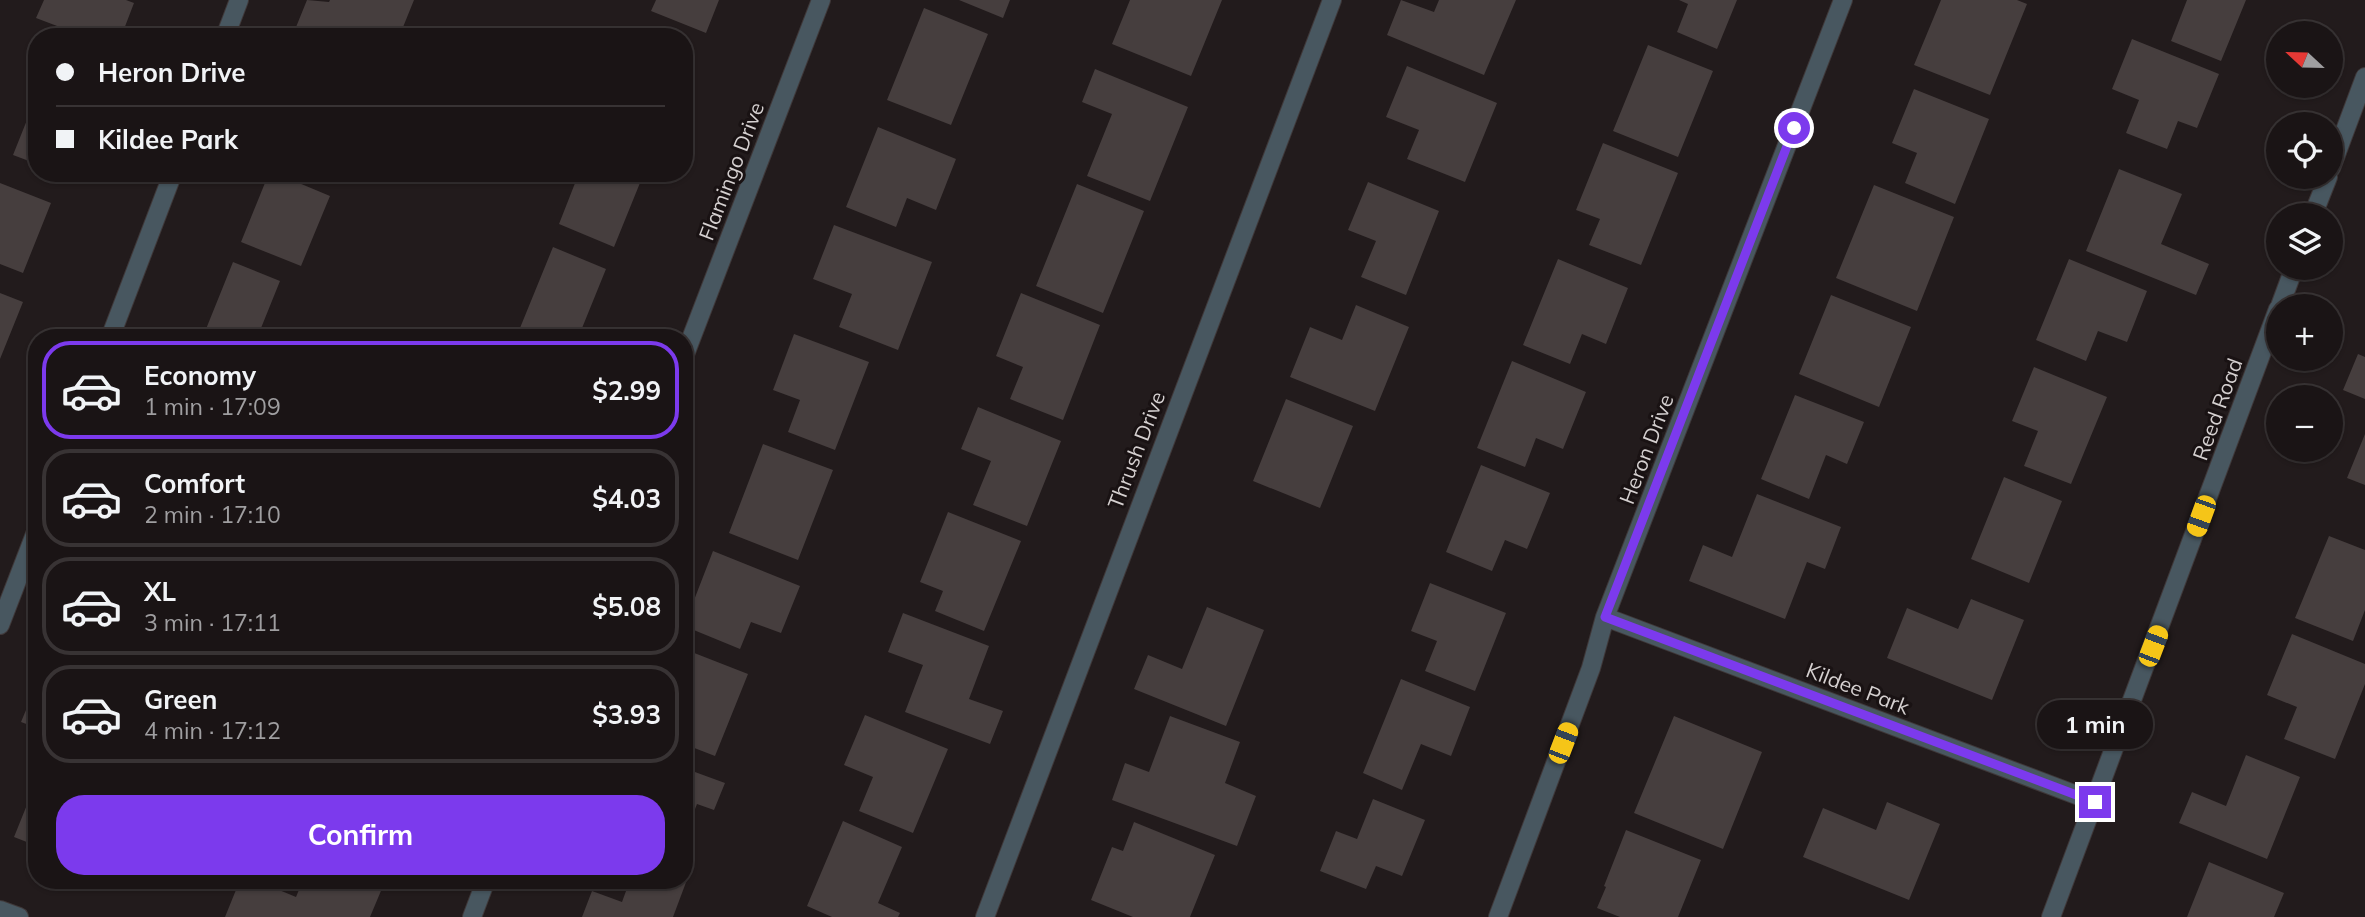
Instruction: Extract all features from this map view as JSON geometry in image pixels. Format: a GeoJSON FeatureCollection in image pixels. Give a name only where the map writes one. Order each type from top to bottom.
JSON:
{"type":"FeatureCollection","features":[{"type":"Feature","properties":{"kind":"street"},"geometry":{"type":"LineString","coordinates":[[228,28],[239,0]]}},
{"type":"Feature","properties":{"kind":"street","name":"Flamingo Drive"},"geometry":{"type":"LineString","coordinates":[[693,334],[821,0]]}},
{"type":"Feature","properties":{"kind":"street","name":"Thrush Drive"},"geometry":{"type":"LineString","coordinates":[[985,917],[1332,0]]}},
{"type":"Feature","properties":{"kind":"street","name":"Heron Drive"},"geometry":{"type":"LineString","coordinates":[[1497,917],[1591,668],[1605,617],[1843,0]]}},
{"type":"Feature","properties":{"kind":"street"},"geometry":{"type":"LineString","coordinates":[[2343,136],[2365,77]]}},
{"type":"Feature","properties":{"kind":"street"},"geometry":{"type":"LineString","coordinates":[[113,329],[170,182]]}},
{"type":"Feature","properties":{"kind":"street","name":"Reed Road"},"geometry":{"type":"LineString","coordinates":[[2050,917],[2266,343]]}},
{"type":"Feature","properties":{"kind":"street"},"geometry":{"type":"LineString","coordinates":[[0,625],[28,552]]}},
{"type":"Feature","properties":{"kind":"street","name":"Kildee Park"},"geometry":{"type":"LineString","coordinates":[[1605,617],[2095,802]]}},
{"type":"Feature","properties":{"kind":"street"},"geometry":{"type":"LineString","coordinates":[[472,917],[483,889]]}},
{"type":"Feature","properties":{"kind":"street"},"geometry":{"type":"LineString","coordinates":[[0,910],[19,917]]}},
{"type":"Feature","properties":{"kind":"building"},"geometry":{"type":"Polygon","coordinates":[[[44,0],[126,0],[134,3],[124,28],[62,28],[36,18],[44,0]]]}},
{"type":"Feature","properties":{"kind":"building"},"geometry":{"type":"Polygon","coordinates":[[[307,0],[414,0],[403,28],[296,28],[307,0]]]}},
{"type":"Feature","properties":{"kind":"building"},"geometry":{"type":"Polygon","coordinates":[[[656,0],[719,0],[706,33],[651,11],[656,0]]]}},
{"type":"Feature","properties":{"kind":"building"},"geometry":{"type":"Polygon","coordinates":[[[959,0],[1010,0],[1003,18],[959,0]]]}},
{"type":"Feature","properties":{"kind":"building"},"geometry":{"type":"Polygon","coordinates":[[[1130,0],[1222,0],[1191,76],[1112,44],[1130,0]]]}},
{"type":"Feature","properties":{"kind":"building"},"geometry":{"type":"Polygon","coordinates":[[[1401,0],[1434,12],[1439,0],[1516,0],[1484,75],[1387,35],[1401,0]]]}},
{"type":"Feature","properties":{"kind":"building"},"geometry":{"type":"Polygon","coordinates":[[[1679,0],[1737,0],[1717,49],[1677,32],[1688,4],[1679,0]]]}},
{"type":"Feature","properties":{"kind":"building"},"geometry":{"type":"Polygon","coordinates":[[[1941,0],[2017,0],[2027,4],[1990,95],[1914,65],[1941,0]]]}},
{"type":"Feature","properties":{"kind":"building"},"geometry":{"type":"Polygon","coordinates":[[[2187,0],[2246,0],[2221,61],[2171,41],[2187,0]]]}},
{"type":"Feature","properties":{"kind":"building"},"geometry":{"type":"Polygon","coordinates":[[[924,8],[988,34],[951,125],[887,100],[924,8]]]}},
{"type":"Feature","properties":{"kind":"building"},"geometry":{"type":"Polygon","coordinates":[[[2132,39],[2219,74],[2197,128],[2178,121],[2167,149],[2126,133],[2139,100],[2112,89],[2132,39]]]}},
{"type":"Feature","properties":{"kind":"building"},"geometry":{"type":"Polygon","coordinates":[[[1648,45],[1713,71],[1678,157],[1613,131],[1648,45]]]}},
{"type":"Feature","properties":{"kind":"building"},"geometry":{"type":"Polygon","coordinates":[[[1407,66],[1497,103],[1465,182],[1407,159],[1419,130],[1386,117],[1407,66]]]}},
{"type":"Feature","properties":{"kind":"building"},"geometry":{"type":"Polygon","coordinates":[[[1095,69],[1188,107],[1150,201],[1087,176],[1112,114],[1082,102],[1095,69]]]}},
{"type":"Feature","properties":{"kind":"building"},"geometry":{"type":"Polygon","coordinates":[[[1914,89],[1989,119],[1955,204],[1905,183],[1917,153],[1892,143],[1914,89]]]}},
{"type":"Feature","properties":{"kind":"building"},"geometry":{"type":"Polygon","coordinates":[[[28,118],[28,161],[13,155],[28,118]]]}},
{"type":"Feature","properties":{"kind":"building"},"geometry":{"type":"Polygon","coordinates":[[[878,127],[956,159],[936,210],[907,198],[896,227],[846,207],[878,127]]]}},
{"type":"Feature","properties":{"kind":"building"},"geometry":{"type":"Polygon","coordinates":[[[1603,143],[1678,173],[1641,265],[1589,245],[1600,219],[1576,210],[1603,143]]]}},
{"type":"Feature","properties":{"kind":"building"},"geometry":{"type":"Polygon","coordinates":[[[2119,169],[2182,194],[2161,244],[2209,264],[2196,295],[2086,251],[2119,169]]]}},
{"type":"Feature","properties":{"kind":"building"},"geometry":{"type":"Polygon","coordinates":[[[265,182],[297,182],[330,196],[301,266],[241,242],[265,182]]]}},
{"type":"Feature","properties":{"kind":"building"},"geometry":{"type":"Polygon","coordinates":[[[575,182],[640,182],[614,247],[559,224],[575,182]]]}},
{"type":"Feature","properties":{"kind":"building"},"geometry":{"type":"Polygon","coordinates":[[[1368,182],[1439,211],[1406,295],[1361,277],[1376,241],[1348,230],[1368,182]]]}},
{"type":"Feature","properties":{"kind":"building"},"geometry":{"type":"Polygon","coordinates":[[[0,183],[51,203],[23,273],[0,264],[0,183]]]}},
{"type":"Feature","properties":{"kind":"building"},"geometry":{"type":"Polygon","coordinates":[[[1077,184],[1144,211],[1103,313],[1036,286],[1077,184]]]}},
{"type":"Feature","properties":{"kind":"building"},"geometry":{"type":"Polygon","coordinates":[[[1874,185],[1954,217],[1917,311],[1836,278],[1874,185]]]}},
{"type":"Feature","properties":{"kind":"building"},"geometry":{"type":"Polygon","coordinates":[[[834,225],[932,262],[898,350],[839,327],[852,294],[813,279],[834,225]]]}},
{"type":"Feature","properties":{"kind":"building"},"geometry":{"type":"Polygon","coordinates":[[[553,247],[606,269],[582,329],[520,328],[553,247]]]}},
{"type":"Feature","properties":{"kind":"building"},"geometry":{"type":"Polygon","coordinates":[[[1558,259],[1628,288],[1606,344],[1582,334],[1570,364],[1523,345],[1558,259]]]}},
{"type":"Feature","properties":{"kind":"building"},"geometry":{"type":"Polygon","coordinates":[[[2069,259],[2147,291],[2127,342],[2098,331],[2086,361],[2036,340],[2069,259]]]}},
{"type":"Feature","properties":{"kind":"building"},"geometry":{"type":"Polygon","coordinates":[[[233,262],[280,281],[261,329],[206,329],[233,262]]]}},
{"type":"Feature","properties":{"kind":"building"},"geometry":{"type":"Polygon","coordinates":[[[0,293],[23,302],[0,359],[0,293]]]}},
{"type":"Feature","properties":{"kind":"building"},"geometry":{"type":"Polygon","coordinates":[[[1021,293],[1100,325],[1063,420],[1010,399],[1023,367],[996,356],[1021,293]]]}},
{"type":"Feature","properties":{"kind":"building"},"geometry":{"type":"Polygon","coordinates":[[[1831,295],[1911,327],[1879,407],[1799,374],[1831,295]]]}},
{"type":"Feature","properties":{"kind":"building"},"geometry":{"type":"Polygon","coordinates":[[[1356,305],[1409,327],[1375,411],[1290,377],[1310,327],[1342,340],[1356,305]]]}},
{"type":"Feature","properties":{"kind":"building"},"geometry":{"type":"Polygon","coordinates":[[[794,334],[869,362],[835,450],[788,432],[800,400],[773,390],[794,334]]]}},
{"type":"Feature","properties":{"kind":"building"},"geometry":{"type":"Polygon","coordinates":[[[2358,354],[2365,357],[2365,399],[2343,390],[2358,354]]]}},
{"type":"Feature","properties":{"kind":"building"},"geometry":{"type":"Polygon","coordinates":[[[1512,361],[1586,392],[1563,449],[1536,438],[1525,467],[1477,448],[1512,361]]]}},
{"type":"Feature","properties":{"kind":"building"},"geometry":{"type":"Polygon","coordinates":[[[2034,367],[2107,397],[2071,484],[2024,466],[2038,431],[2012,421],[2034,367]]]}},
{"type":"Feature","properties":{"kind":"building"},"geometry":{"type":"Polygon","coordinates":[[[1795,395],[1864,422],[1847,464],[1826,455],[1809,499],[1761,479],[1795,395]]]}},
{"type":"Feature","properties":{"kind":"building"},"geometry":{"type":"Polygon","coordinates":[[[1286,399],[1353,426],[1320,508],[1253,481],[1286,399]]]}},
{"type":"Feature","properties":{"kind":"building"},"geometry":{"type":"Polygon","coordinates":[[[978,407],[1061,441],[1027,526],[973,505],[991,461],[961,449],[978,407]]]}},
{"type":"Feature","properties":{"kind":"building"},"geometry":{"type":"Polygon","coordinates":[[[2365,434],[2365,485],[2347,478],[2365,434]]]}},
{"type":"Feature","properties":{"kind":"building"},"geometry":{"type":"Polygon","coordinates":[[[763,444],[833,470],[798,560],[729,533],[763,444]]]}},
{"type":"Feature","properties":{"kind":"building"},"geometry":{"type":"Polygon","coordinates":[[[1481,465],[1550,493],[1527,549],[1505,540],[1492,571],[1446,552],[1481,465]]]}},
{"type":"Feature","properties":{"kind":"building"},"geometry":{"type":"Polygon","coordinates":[[[2004,477],[2062,501],[2029,583],[1971,559],[2004,477]]]}},
{"type":"Feature","properties":{"kind":"building"},"geometry":{"type":"Polygon","coordinates":[[[1757,494],[1841,527],[1825,569],[1807,562],[1785,619],[1689,581],[1703,545],[1732,557],[1757,494]]]}},
{"type":"Feature","properties":{"kind":"building"},"geometry":{"type":"Polygon","coordinates":[[[948,512],[1021,541],[984,631],[935,611],[943,591],[920,582],[948,512]]]}},
{"type":"Feature","properties":{"kind":"building"},"geometry":{"type":"Polygon","coordinates":[[[2329,536],[2365,550],[2365,610],[2353,641],[2295,618],[2329,536]]]}},
{"type":"Feature","properties":{"kind":"building"},"geometry":{"type":"Polygon","coordinates":[[[713,551],[800,586],[781,633],[751,622],[740,649],[693,630],[693,603],[713,551]]]}},
{"type":"Feature","properties":{"kind":"building"},"geometry":{"type":"Polygon","coordinates":[[[1430,583],[1506,613],[1475,691],[1425,671],[1437,641],[1411,631],[1430,583]]]}},
{"type":"Feature","properties":{"kind":"building"},"geometry":{"type":"Polygon","coordinates":[[[1971,599],[2024,620],[1992,700],[1887,658],[1907,608],[1958,629],[1971,599]]]}},
{"type":"Feature","properties":{"kind":"building"},"geometry":{"type":"Polygon","coordinates":[[[1207,607],[1264,630],[1226,726],[1134,689],[1148,655],[1182,669],[1207,607]]]}},
{"type":"Feature","properties":{"kind":"building"},"geometry":{"type":"Polygon","coordinates":[[[903,613],[989,646],[969,699],[1003,711],[990,744],[905,712],[923,665],[888,652],[903,613]]]}},
{"type":"Feature","properties":{"kind":"building"},"geometry":{"type":"Polygon","coordinates":[[[2292,634],[2365,664],[2365,684],[2335,759],[2284,739],[2297,707],[2267,695],[2292,634]]]}},
{"type":"Feature","properties":{"kind":"building"},"geometry":{"type":"Polygon","coordinates":[[[693,653],[748,674],[715,756],[693,747],[693,653]]]}},
{"type":"Feature","properties":{"kind":"building"},"geometry":{"type":"Polygon","coordinates":[[[1401,679],[1470,707],[1451,756],[1421,744],[1402,790],[1363,773],[1401,679]]]}},
{"type":"Feature","properties":{"kind":"building"},"geometry":{"type":"Polygon","coordinates":[[[28,705],[28,725],[21,722],[28,705]]]}},
{"type":"Feature","properties":{"kind":"building"},"geometry":{"type":"Polygon","coordinates":[[[865,715],[948,749],[913,833],[859,811],[873,777],[844,765],[865,715]]]}},
{"type":"Feature","properties":{"kind":"building"},"geometry":{"type":"Polygon","coordinates":[[[1170,716],[1240,742],[1225,783],[1256,796],[1237,846],[1112,800],[1125,763],[1149,772],[1170,716]]]}},
{"type":"Feature","properties":{"kind":"building"},"geometry":{"type":"Polygon","coordinates":[[[1674,716],[1762,752],[1723,849],[1634,813],[1674,716]]]}},
{"type":"Feature","properties":{"kind":"building"},"geometry":{"type":"Polygon","coordinates":[[[2246,755],[2300,777],[2267,859],[2179,823],[2192,792],[2226,806],[2246,755]]]}},
{"type":"Feature","properties":{"kind":"building"},"geometry":{"type":"Polygon","coordinates":[[[693,771],[725,783],[714,810],[697,804],[693,814],[693,771]]]}},
{"type":"Feature","properties":{"kind":"building"},"geometry":{"type":"Polygon","coordinates":[[[1373,799],[1425,820],[1402,876],[1376,866],[1366,889],[1320,871],[1336,831],[1357,839],[1373,799]]]}},
{"type":"Feature","properties":{"kind":"building"},"geometry":{"type":"Polygon","coordinates":[[[28,802],[28,842],[14,837],[28,802]]]}},
{"type":"Feature","properties":{"kind":"building"},"geometry":{"type":"Polygon","coordinates":[[[1887,802],[1940,824],[1909,900],[1803,857],[1823,808],[1876,830],[1887,802]]]}},
{"type":"Feature","properties":{"kind":"building"},"geometry":{"type":"Polygon","coordinates":[[[843,821],[902,847],[878,903],[900,913],[898,917],[832,917],[807,906],[843,821]]]}},
{"type":"Feature","properties":{"kind":"building"},"geometry":{"type":"Polygon","coordinates":[[[1134,822],[1215,855],[1190,917],[1133,917],[1091,900],[1112,847],[1123,851],[1134,822]]]}},
{"type":"Feature","properties":{"kind":"building"},"geometry":{"type":"Polygon","coordinates":[[[1626,830],[1701,860],[1678,917],[1620,917],[1597,908],[1626,830]]]}},
{"type":"Feature","properties":{"kind":"building"},"geometry":{"type":"Polygon","coordinates":[[[2209,862],[2284,893],[2274,917],[2187,917],[2209,862]]]}},
{"type":"Feature","properties":{"kind":"building"},"geometry":{"type":"Polygon","coordinates":[[[236,889],[277,889],[296,897],[299,889],[382,889],[370,917],[225,917],[236,889]]]}},
{"type":"Feature","properties":{"kind":"building"},"geometry":{"type":"Polygon","coordinates":[[[627,889],[684,889],[673,917],[582,917],[592,891],[622,902],[627,889]]]}},
{"type":"Feature","properties":{"kind":"route"},"geometry":{"type":"LineString","coordinates":[[1794,128],[1605,617],[2095,802]]}}]}
